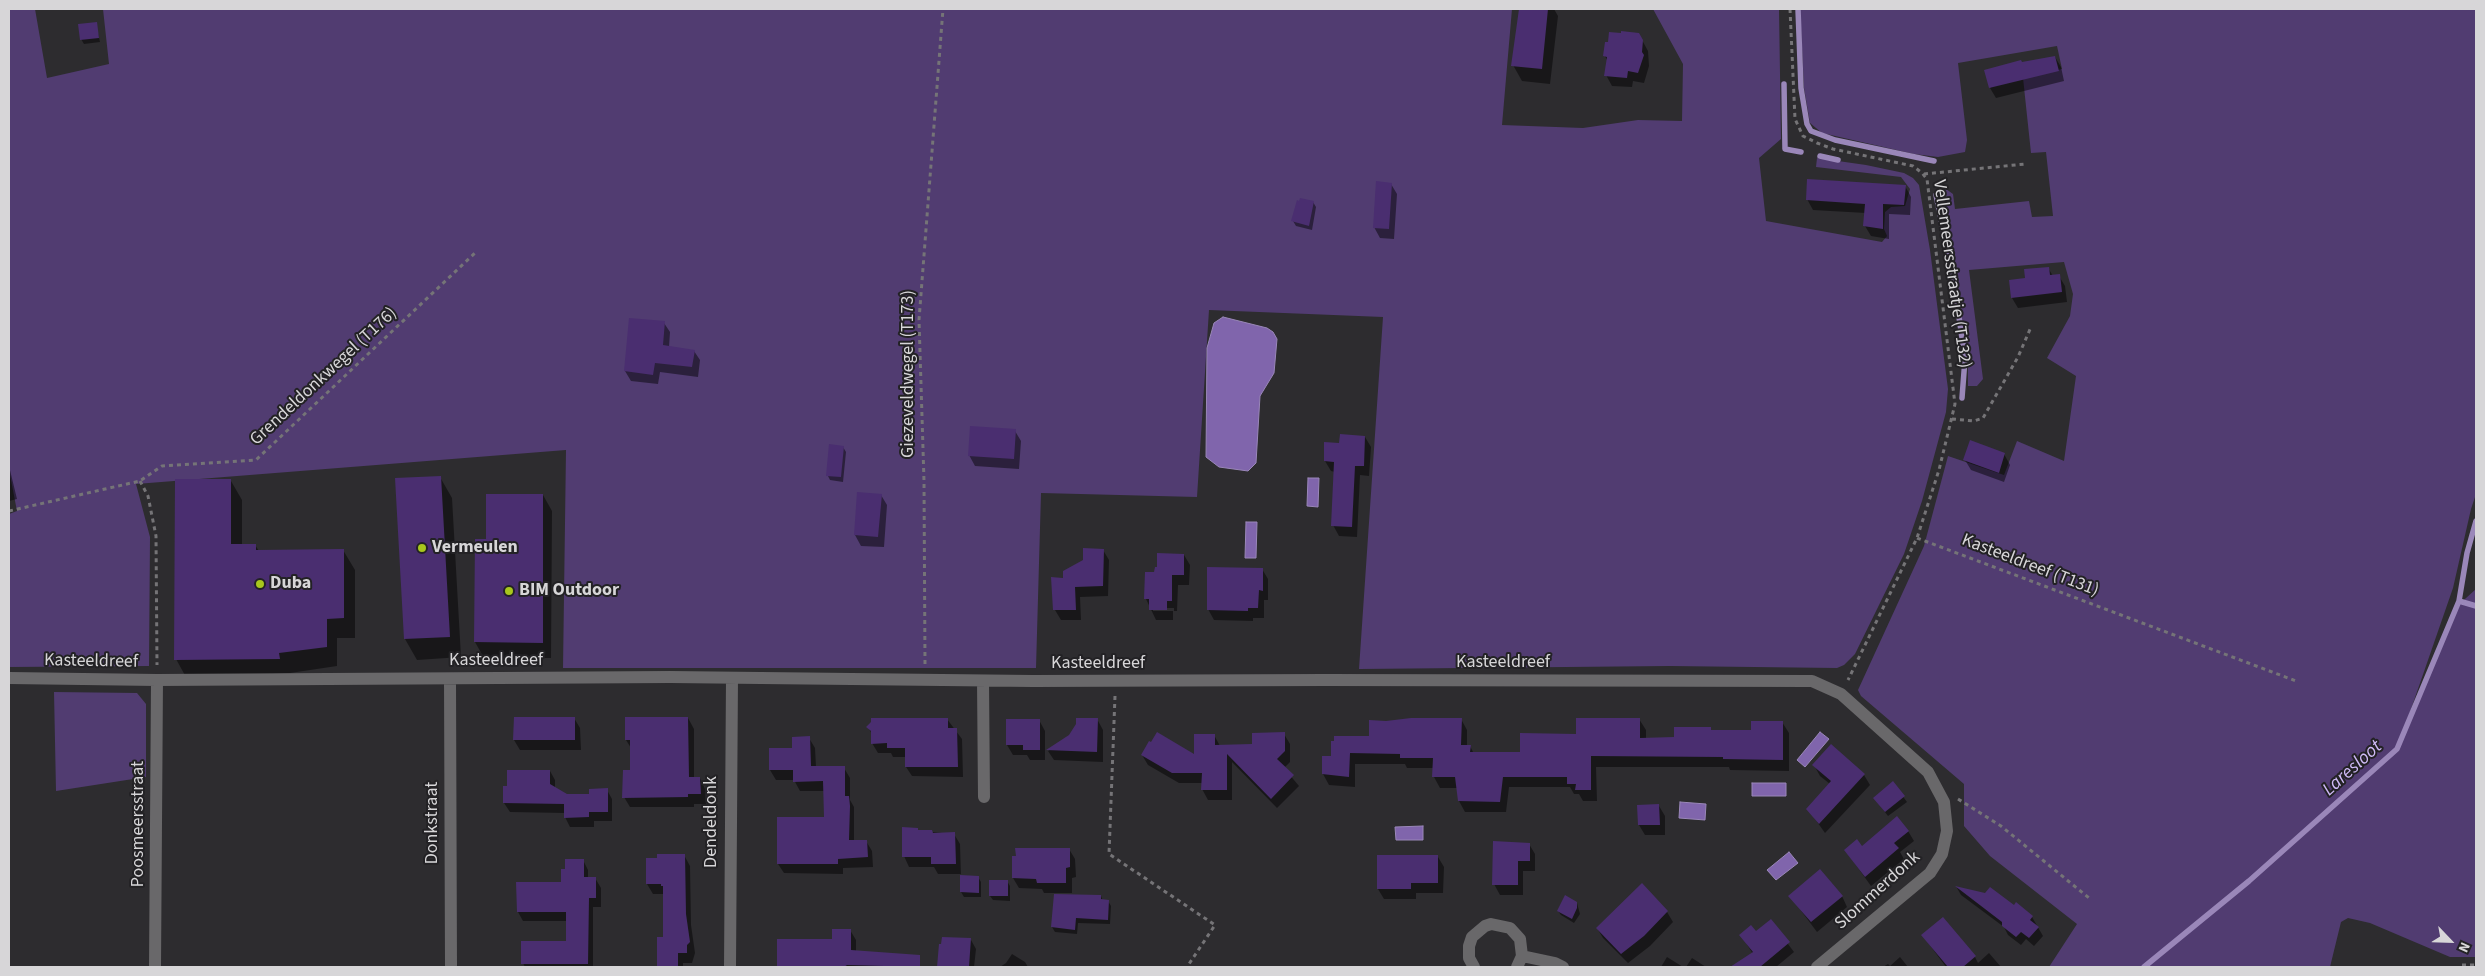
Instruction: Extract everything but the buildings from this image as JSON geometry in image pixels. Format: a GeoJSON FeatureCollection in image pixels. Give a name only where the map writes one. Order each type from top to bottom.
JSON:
{"type":"FeatureCollection","features":[{"type":"Feature","properties":{"kind":"street","name":"Kasteeldreef"},"geometry":{"type":"LineString","coordinates":[[9,678],[157,680],[732,678],[1115,682],[1325,680],[1812,681],[1841,694],[1928,772],[1944,802],[1947,831]]}},
{"type":"Feature","properties":{"kind":"street","name":"Dendeldonk"},"geometry":{"type":"LineString","coordinates":[[730,967],[732,678]]}},
{"type":"Feature","properties":{"kind":"street","name":"Donkstraat"},"geometry":{"type":"LineString","coordinates":[[450,679],[451,967]]}},
{"type":"Feature","properties":{"kind":"street","name":"Poosmeersstraat"},"geometry":{"type":"LineString","coordinates":[[155,967],[157,680]]}},
{"type":"Feature","properties":{"kind":"street"},"geometry":{"type":"LineString","coordinates":[[983,681],[984,797]]}},
{"type":"Feature","properties":{"kind":"street","name":"Slommerdonk"},"geometry":{"type":"LineString","coordinates":[[1817,967],[1930,873],[1942,854],[1947,831]]}},
{"type":"Feature","properties":{"kind":"street"},"geometry":{"type":"LineString","coordinates":[[1474,967],[1470,958],[1469,946],[1472,937],[1485,926],[1491,924],[1501,924],[1515,932],[1523,947],[1520,962],[1555,962],[1563,967]]}},
{"type":"Feature","properties":{"kind":"path","name":"Giezeveldwegel (T173)"},"geometry":{"type":"LineString","coordinates":[[926,680],[924,481],[919,320],[943,9]]}},
{"type":"Feature","properties":{"kind":"path","name":"Vellemeersstraatje (T132)"},"geometry":{"type":"LineString","coordinates":[[1790,9],[1795,119],[1803,136],[1817,144],[1833,149],[1913,166],[1924,174],[1927,179],[1956,404],[1939,470],[1917,538]]}},
{"type":"Feature","properties":{"kind":"path"},"geometry":{"type":"LineString","coordinates":[[1924,174],[2025,164]]}},
{"type":"Feature","properties":{"kind":"path","name":"Grendeldonkwegel (T176)"},"geometry":{"type":"LineString","coordinates":[[140,481],[162,466],[256,460],[477,251]]}},
{"type":"Feature","properties":{"kind":"path"},"geometry":{"type":"LineString","coordinates":[[1952,419],[1974,421],[1983,418],[2018,357],[2031,327]]}},
{"type":"Feature","properties":{"kind":"path"},"geometry":{"type":"LineString","coordinates":[[9,512],[140,481],[148,496],[156,536],[157,680]]}},
{"type":"Feature","properties":{"kind":"path"},"geometry":{"type":"LineString","coordinates":[[1841,694],[1917,538]]}},
{"type":"Feature","properties":{"kind":"path","name":"Kasteeldreef (T131)"},"geometry":{"type":"LineString","coordinates":[[1917,538],[2296,681]]}},
{"type":"Feature","properties":{"kind":"path"},"geometry":{"type":"LineString","coordinates":[[1115,682],[1109,854],[1215,925],[1187,967]]}},
{"type":"Feature","properties":{"kind":"path"},"geometry":{"type":"LineString","coordinates":[[1937,789],[1969,804],[2001,826],[2090,898]]}},
{"type":"Feature","properties":{"kind":"path"},"geometry":{"type":"LineString","coordinates":[[2462,965],[2476,965]]}},
{"type":"Feature","properties":{"kind":"shaded area"},"geometry":{"type":"Polygon","coordinates":[[[9,9],[35,9],[47,78],[109,64],[103,9],[1512,9],[1502,125],[1583,128],[1638,120],[1682,121],[1683,64],[1653,9],[1779,9],[1781,139],[1759,158],[1766,221],[1882,242],[1887,236],[1884,229],[1885,212],[1891,207],[1905,206],[1910,189],[1901,177],[1816,167],[1817,158],[1866,165],[1904,173],[1913,178],[1919,185],[1930,250],[1948,389],[1946,412],[1922,501],[1904,554],[1855,654],[1844,665],[1837,668],[1670,666],[1359,669],[1383,317],[1209,310],[1197,497],[1041,493],[1036,668],[563,668],[566,450],[136,484],[150,537],[149,666],[9,667],[9,514],[17,511],[9,470],[9,9]]]}},
{"type":"Feature","properties":{"kind":"shaded area"},"geometry":{"type":"Polygon","coordinates":[[[1800,9],[2476,9],[2476,494],[2453,588],[2402,735],[2455,608],[2476,589],[2476,957],[2450,957],[2370,923],[2348,918],[2341,922],[2330,967],[2049,967],[2077,924],[1990,856],[1964,826],[1964,784],[1861,696],[1858,690],[1924,546],[1948,456],[2004,475],[2017,441],[2064,461],[2076,376],[2047,358],[2070,316],[2073,294],[2064,262],[1969,270],[1983,379],[1977,386],[1968,386],[1968,364],[1954,271],[1937,190],[1946,189],[1953,194],[1955,209],[2029,201],[2032,217],[2053,216],[2046,152],[2031,153],[2023,78],[2062,69],[2057,46],[1958,63],[1967,140],[1965,152],[1938,157],[1914,154],[1822,133],[1810,123],[1804,88],[1800,9]]]}},
{"type":"Feature","properties":{"kind":"shaded area"},"geometry":{"type":"Polygon","coordinates":[[[1223,317],[1267,328],[1273,332],[1277,339],[1274,373],[1260,396],[1256,463],[1248,471],[1219,467],[1206,457],[1207,348],[1214,323],[1223,317]]]}},
{"type":"Feature","properties":{"kind":"shaded area"},"geometry":{"type":"Polygon","coordinates":[[[1308,478],[1319,478],[1318,507],[1307,506],[1308,478]]]}},
{"type":"Feature","properties":{"kind":"shaded area"},"geometry":{"type":"Polygon","coordinates":[[[1246,522],[1257,522],[1256,558],[1245,558],[1246,522]]]}},
{"type":"Feature","properties":{"kind":"shaded area"},"geometry":{"type":"Polygon","coordinates":[[[54,692],[137,693],[146,704],[146,777],[56,791],[54,692]]]}},
{"type":"Feature","properties":{"kind":"shaded area"},"geometry":{"type":"Polygon","coordinates":[[[1820,732],[1829,739],[1805,767],[1797,760],[1820,732]]]}},
{"type":"Feature","properties":{"kind":"shaded area"},"geometry":{"type":"Polygon","coordinates":[[[1752,783],[1786,783],[1786,796],[1752,796],[1752,783]]]}},
{"type":"Feature","properties":{"kind":"shaded area"},"geometry":{"type":"Polygon","coordinates":[[[1680,802],[1706,804],[1705,820],[1679,818],[1680,802]]]}},
{"type":"Feature","properties":{"kind":"shaded area"},"geometry":{"type":"Polygon","coordinates":[[[1423,826],[1423,840],[1396,840],[1395,827],[1423,826]]]}},
{"type":"Feature","properties":{"kind":"shaded area"},"geometry":{"type":"Polygon","coordinates":[[[1789,852],[1798,863],[1776,880],[1767,870],[1789,852]]]}},
{"type":"Feature","properties":{"kind":"waterway"},"geometry":{"type":"LineString","coordinates":[[1798,9],[1801,88],[1807,124],[1811,131],[1835,140],[1934,161]]}},
{"type":"Feature","properties":{"kind":"waterway"},"geometry":{"type":"LineString","coordinates":[[1784,84],[1785,149],[1801,152]]}},
{"type":"Feature","properties":{"kind":"waterway"},"geometry":{"type":"LineString","coordinates":[[1820,156],[1838,160]]}},
{"type":"Feature","properties":{"kind":"waterway"},"geometry":{"type":"LineString","coordinates":[[1936,195],[1954,282],[1965,359],[1962,398]]}},
{"type":"Feature","properties":{"kind":"waterway","name":"Laresloot"},"geometry":{"type":"LineString","coordinates":[[2144,967],[2249,881],[2397,749],[2459,601],[2467,553],[2476,521]]}},
{"type":"Feature","properties":{"kind":"waterway"},"geometry":{"type":"LineString","coordinates":[[2459,601],[2476,606]]}},
{"type":"Feature","properties":{"kind":"place","name":"Vermeulen"},"geometry":{"type":"Point","coordinates":[422,548]}},
{"type":"Feature","properties":{"kind":"place","name":"Duba"},"geometry":{"type":"Point","coordinates":[260,584]}},
{"type":"Feature","properties":{"kind":"place","name":"BIM Outdoor"},"geometry":{"type":"Point","coordinates":[509,591]}}]}
